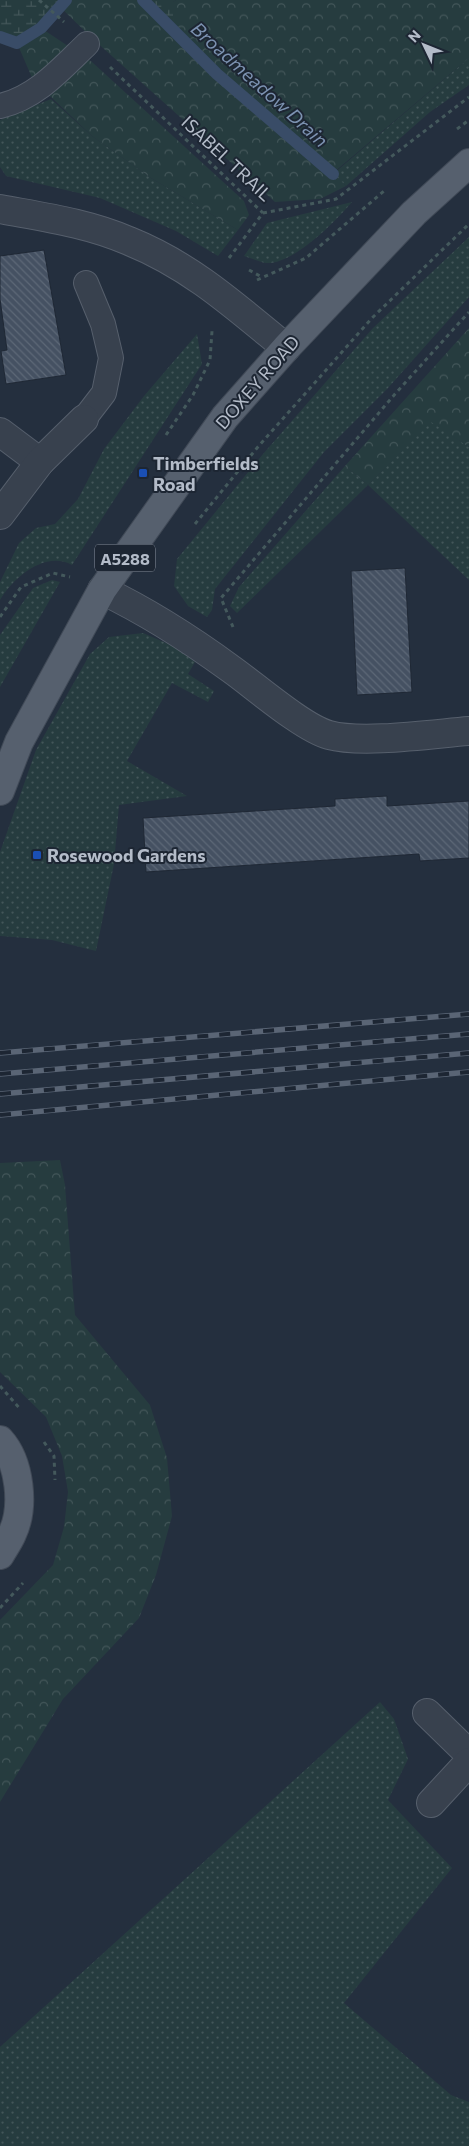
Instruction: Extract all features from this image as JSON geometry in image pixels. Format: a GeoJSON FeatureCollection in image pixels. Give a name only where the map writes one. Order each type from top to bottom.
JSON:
{"type":"FeatureCollection","features":[{"type":"Feature","properties":{"kind":"main road","name":"DOXEY ROAD"},"geometry":{"type":"LineString","coordinates":[[0,791],[19,742],[102,590],[225,418],[286,348],[414,213],[469,163]]}},
{"type":"Feature","properties":{"kind":"main road"},"geometry":{"type":"LineString","coordinates":[[0,1440],[16,1471],[19,1502],[13,1533],[0,1555]]}},
{"type":"Feature","properties":{"kind":"street"},"geometry":{"type":"LineString","coordinates":[[0,209],[80,224],[128,240],[212,286],[286,348]]}},
{"type":"Feature","properties":{"kind":"street"},"geometry":{"type":"LineString","coordinates":[[0,514],[40,462],[84,419]]}},
{"type":"Feature","properties":{"kind":"street"},"geometry":{"type":"LineString","coordinates":[[0,432],[40,462]]}},
{"type":"Feature","properties":{"kind":"street"},"geometry":{"type":"LineString","coordinates":[[102,590],[143,610],[224,664],[295,716],[327,734],[340,737],[385,737],[469,731]]}},
{"type":"Feature","properties":{"kind":"street"},"geometry":{"type":"LineString","coordinates":[[427,1713],[469,1754]]}},
{"type":"Feature","properties":{"kind":"street"},"geometry":{"type":"LineString","coordinates":[[431,1803],[469,1762]]}},
{"type":"Feature","properties":{"kind":"lane"},"geometry":{"type":"LineString","coordinates":[[0,106],[9,104],[40,89],[87,44]]}},
{"type":"Feature","properties":{"kind":"lane"},"geometry":{"type":"LineString","coordinates":[[84,419],[104,393],[111,358],[102,324],[86,282]]}},
{"type":"Feature","properties":{"kind":"path","name":"ISABEL TRAIL"},"geometry":{"type":"LineString","coordinates":[[38,0],[62,20],[263,213],[336,199],[469,97]]}},
{"type":"Feature","properties":{"kind":"path"},"geometry":{"type":"LineString","coordinates":[[454,132],[469,120]]}},
{"type":"Feature","properties":{"kind":"path"},"geometry":{"type":"LineString","coordinates":[[244,267],[260,276],[306,258],[388,186]]}},
{"type":"Feature","properties":{"kind":"path"},"geometry":{"type":"LineString","coordinates":[[236,263],[228,258],[263,213]]}},
{"type":"Feature","properties":{"kind":"path"},"geometry":{"type":"LineString","coordinates":[[188,532],[257,448],[372,318],[469,224]]}},
{"type":"Feature","properties":{"kind":"path"},"geometry":{"type":"LineString","coordinates":[[224,664],[239,642],[221,598],[395,394],[469,312]]}},
{"type":"Feature","properties":{"kind":"path"},"geometry":{"type":"LineString","coordinates":[[0,617],[21,587],[53,572],[73,578]]}},
{"type":"Feature","properties":{"kind":"green space"},"geometry":{"type":"Polygon","coordinates":[[[0,0],[66,0],[41,28],[17,43],[0,37],[0,0]]]}},
{"type":"Feature","properties":{"kind":"green space"},"geometry":{"type":"Polygon","coordinates":[[[66,0],[143,0],[172,30],[173,2],[176,0],[469,0],[469,58],[333,173],[346,186],[320,199],[275,202],[94,40],[60,7],[66,0]]]}},
{"type":"Feature","properties":{"kind":"green space"},"geometry":{"type":"Polygon","coordinates":[[[143,0],[176,0],[173,2],[173,30],[143,0]]]}},
{"type":"Feature","properties":{"kind":"green space"},"geometry":{"type":"Polygon","coordinates":[[[41,28],[92,62],[244,201],[249,215],[238,230],[151,178],[92,136],[33,80],[17,43],[41,28]]]}},
{"type":"Feature","properties":{"kind":"green space"},"geometry":{"type":"Polygon","coordinates":[[[469,58],[469,85],[430,112],[346,186],[333,174],[469,58]]]}},
{"type":"Feature","properties":{"kind":"green space"},"geometry":{"type":"Polygon","coordinates":[[[51,99],[92,136],[151,178],[238,230],[218,256],[176,231],[100,198],[6,176],[0,167],[0,120],[51,99]]]}},
{"type":"Feature","properties":{"kind":"green space"},"geometry":{"type":"Polygon","coordinates":[[[352,202],[325,230],[301,250],[289,257],[277,262],[266,263],[244,256],[267,223],[352,202]]]}},
{"type":"Feature","properties":{"kind":"green space"},"geometry":{"type":"Polygon","coordinates":[[[469,237],[469,297],[388,388],[324,452],[215,589],[212,610],[207,617],[188,606],[174,586],[177,559],[263,454],[373,328],[469,237]]]}},
{"type":"Feature","properties":{"kind":"green space"},"geometry":{"type":"Polygon","coordinates":[[[469,328],[469,447],[431,422],[368,485],[345,466],[469,328]]]}},
{"type":"Feature","properties":{"kind":"green space"},"geometry":{"type":"Polygon","coordinates":[[[197,334],[202,364],[72,565],[62,561],[51,561],[41,564],[21,575],[0,600],[0,582],[19,543],[36,528],[55,524],[78,499],[104,449],[144,396],[197,334]]]}},
{"type":"Feature","properties":{"kind":"green space"},"geometry":{"type":"Polygon","coordinates":[[[431,421],[469,447],[469,580],[368,485],[431,421]]]}},
{"type":"Feature","properties":{"kind":"green space"},"geometry":{"type":"Polygon","coordinates":[[[345,466],[368,485],[237,613],[230,606],[239,587],[345,466]]]}},
{"type":"Feature","properties":{"kind":"green space"},"geometry":{"type":"Polygon","coordinates":[[[52,580],[60,582],[0,687],[0,635],[33,588],[52,580]]]}},
{"type":"Feature","properties":{"kind":"green space"},"geometry":{"type":"Polygon","coordinates":[[[143,633],[173,646],[195,662],[188,674],[214,691],[208,702],[172,683],[127,761],[187,796],[119,805],[114,864],[96,951],[52,940],[0,936],[0,852],[36,750],[90,654],[109,637],[143,633]]]}},
{"type":"Feature","properties":{"kind":"green space"},"geometry":{"type":"Polygon","coordinates":[[[60,1160],[65,1185],[75,1315],[150,1405],[167,1458],[172,1516],[156,1575],[139,1618],[63,1699],[0,1802],[0,1620],[53,1565],[64,1527],[68,1492],[62,1456],[46,1417],[0,1372],[0,1163],[60,1160]]]}},
{"type":"Feature","properties":{"kind":"green space"},"geometry":{"type":"Polygon","coordinates":[[[380,1702],[394,1719],[408,1759],[388,1800],[452,1868],[344,2003],[451,2095],[469,2102],[469,2146],[0,2146],[0,2047],[380,1702]]]}},
{"type":"Feature","properties":{"kind":"building"},"geometry":{"type":"Polygon","coordinates":[[[44,250],[66,375],[6,384],[1,351],[7,350],[0,299],[0,256],[44,250]]]}},
{"type":"Feature","properties":{"kind":"building"},"geometry":{"type":"Polygon","coordinates":[[[405,568],[412,692],[357,695],[351,571],[405,568]]]}},
{"type":"Feature","properties":{"kind":"building"},"geometry":{"type":"Polygon","coordinates":[[[387,796],[387,806],[469,801],[469,858],[420,861],[419,854],[146,872],[143,818],[335,806],[335,799],[387,796]]]}},
{"type":"Feature","properties":{"kind":"waterway","name":"Broadmeadow Drain"},"geometry":{"type":"LineString","coordinates":[[0,37],[17,43],[41,28],[66,0]]}},
{"type":"Feature","properties":{"kind":"waterway","name":"Broadmeadow Drain"},"geometry":{"type":"LineString","coordinates":[[143,0],[217,74],[333,174]]}},
{"type":"Feature","properties":{"kind":"railway"},"geometry":{"type":"LineString","coordinates":[[0,1053],[469,1014]]}},
{"type":"Feature","properties":{"kind":"railway"},"geometry":{"type":"LineString","coordinates":[[0,1074],[469,1034]]}},
{"type":"Feature","properties":{"kind":"railway"},"geometry":{"type":"LineString","coordinates":[[0,1094],[469,1053]]}},
{"type":"Feature","properties":{"kind":"railway"},"geometry":{"type":"LineString","coordinates":[[0,1115],[469,1072]]}},
{"type":"Feature","properties":{"kind":"place","name":"Timberfields Road"},"geometry":{"type":"Point","coordinates":[143,473]}},
{"type":"Feature","properties":{"kind":"place","name":"Rosewood Gardens"},"geometry":{"type":"Point","coordinates":[37,855]}}]}
